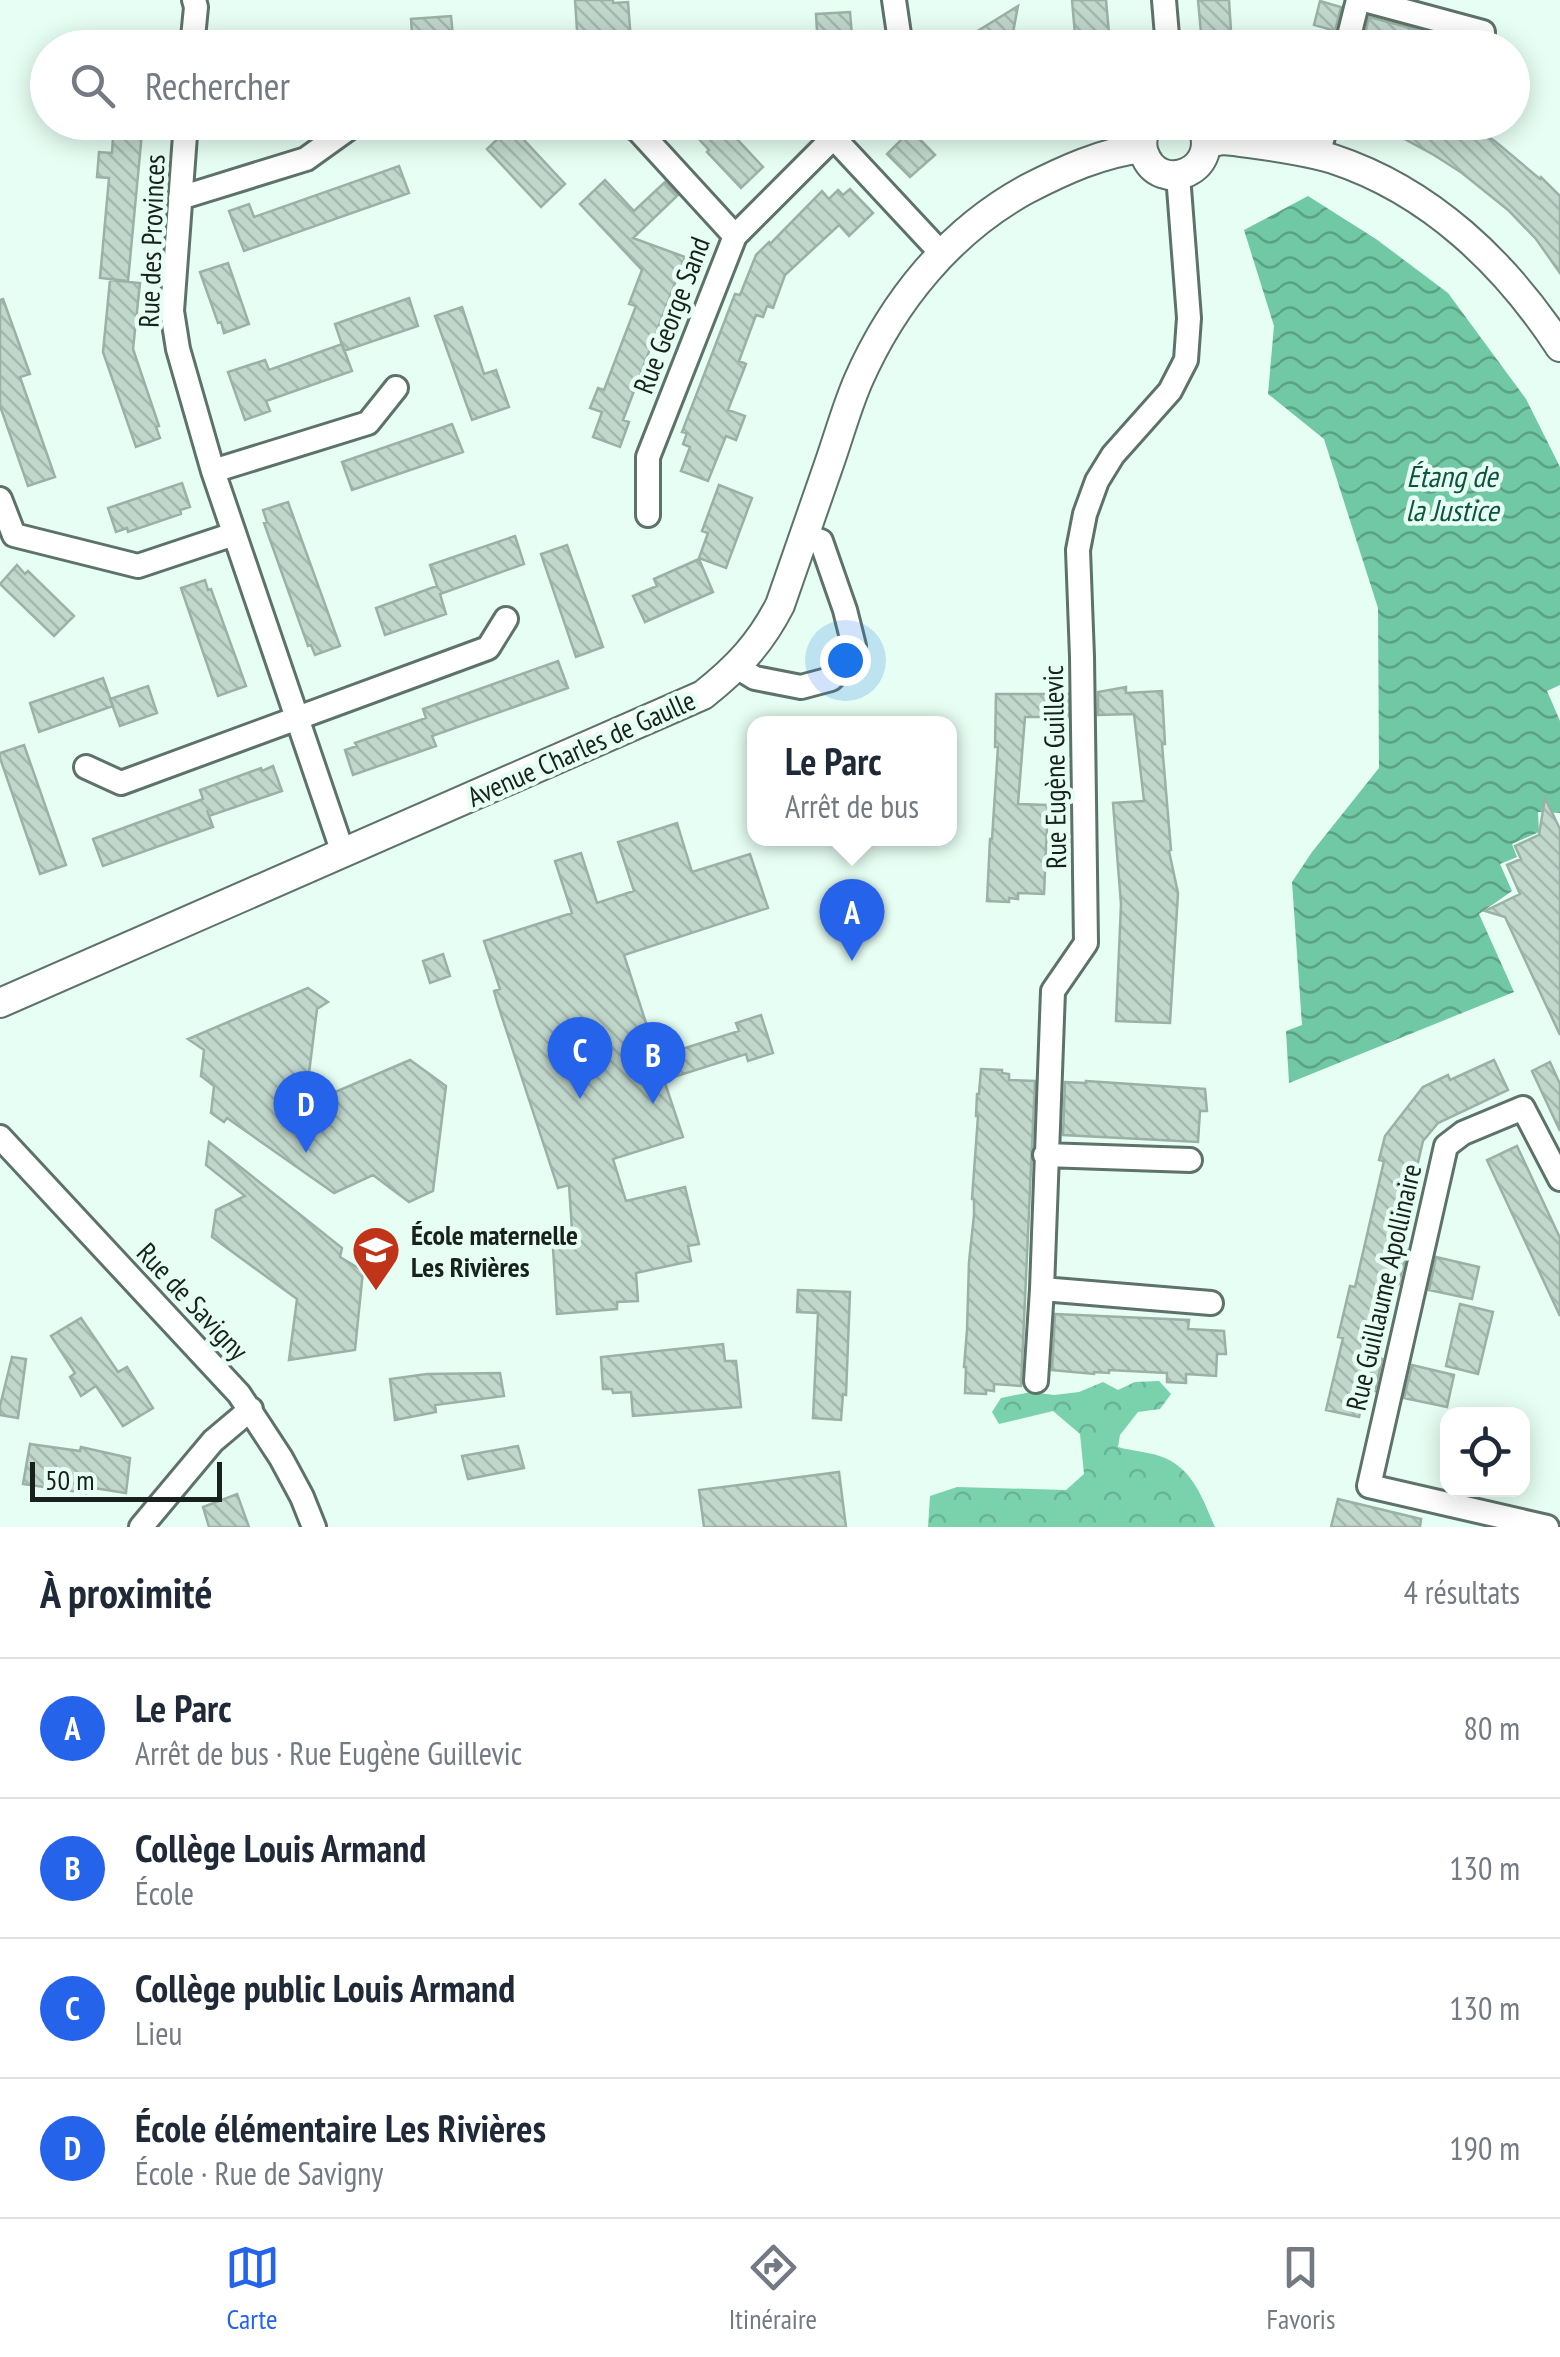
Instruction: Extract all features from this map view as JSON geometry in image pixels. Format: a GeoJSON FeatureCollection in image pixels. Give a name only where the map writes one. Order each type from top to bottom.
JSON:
{"type":"FeatureCollection","features":[{"type":"Feature","properties":{"kind":"street"},"geometry":{"type":"LineString","coordinates":[[194,0],[194,30]]}},
{"type":"Feature","properties":{"kind":"street"},"geometry":{"type":"LineString","coordinates":[[894,0],[898,30]]}},
{"type":"Feature","properties":{"kind":"street"},"geometry":{"type":"LineString","coordinates":[[1164,0],[1166,30]]}},
{"type":"Feature","properties":{"kind":"street"},"geometry":{"type":"LineString","coordinates":[[1352,30],[1361,0],[1475,30]]}},
{"type":"Feature","properties":{"kind":"street","name":"Rue des Provinces"},"geometry":{"type":"LineString","coordinates":[[185,140],[172,311],[178,348],[213,471],[343,853]]}},
{"type":"Feature","properties":{"kind":"street"},"geometry":{"type":"LineString","coordinates":[[180,198],[306,159],[332,140]]}},
{"type":"Feature","properties":{"kind":"street"},"geometry":{"type":"LineString","coordinates":[[647,140],[734,236]]}},
{"type":"Feature","properties":{"kind":"street","name":"Rue George Sand"},"geometry":{"type":"LineString","coordinates":[[648,514],[648,457],[734,236],[831,140]]}},
{"type":"Feature","properties":{"kind":"street"},"geometry":{"type":"LineString","coordinates":[[849,140],[942,254]]}},
{"type":"Feature","properties":{"kind":"street","name":"Avenue Charles de Gaulle"},"geometry":{"type":"LineString","coordinates":[[0,1002],[703,695],[737,666],[768,629],[780,605],[857,384],[893,314],[915,284],[974,223],[1016,195],[1138,140]]}},
{"type":"Feature","properties":{"kind":"street"},"geometry":{"type":"LineString","coordinates":[[1147,140],[1151,166],[1159,172],[1178,175],[1195,168],[1206,152],[1205,140]]}},
{"type":"Feature","properties":{"kind":"street"},"geometry":{"type":"LineString","coordinates":[[1223,140],[1318,156],[1385,180],[1433,208],[1511,281],[1560,348]]}},
{"type":"Feature","properties":{"kind":"street"},"geometry":{"type":"LineString","coordinates":[[1318,156],[1322,140]]}},
{"type":"Feature","properties":{"kind":"street","name":"Rue Eugène Guillevic"},"geometry":{"type":"LineString","coordinates":[[1036,1381],[1053,992],[1086,943],[1078,550],[1097,481],[1113,455],[1170,391],[1186,360],[1189,318],[1178,175]]}},
{"type":"Feature","properties":{"kind":"street"},"geometry":{"type":"LineString","coordinates":[[213,471],[368,423],[396,388]]}},
{"type":"Feature","properties":{"kind":"street"},"geometry":{"type":"LineString","coordinates":[[0,498],[7,542],[138,566],[234,534]]}},
{"type":"Feature","properties":{"kind":"street"},"geometry":{"type":"LineString","coordinates":[[737,666],[756,678],[801,687],[831,679],[849,662],[854,646],[821,541],[804,535]]}},
{"type":"Feature","properties":{"kind":"street"},"geometry":{"type":"LineString","coordinates":[[86,767],[121,784],[488,648],[506,619]]}},
{"type":"Feature","properties":{"kind":"street","name":"Rue Guillaume Apollinaire"},"geometry":{"type":"LineString","coordinates":[[1548,1527],[1369,1486],[1446,1146],[1463,1133],[1524,1108],[1560,1178]]}},
{"type":"Feature","properties":{"kind":"street","name":"Rue de Savigny"},"geometry":{"type":"LineString","coordinates":[[0,1137],[250,1409],[302,1497],[314,1527]]}},
{"type":"Feature","properties":{"kind":"street"},"geometry":{"type":"LineString","coordinates":[[1045,1155],[1190,1160]]}},
{"type":"Feature","properties":{"kind":"street"},"geometry":{"type":"LineString","coordinates":[[1042,1290],[1211,1303]]}},
{"type":"Feature","properties":{"kind":"street"},"geometry":{"type":"LineString","coordinates":[[141,1527],[212,1441],[250,1409]]}},
{"type":"Feature","properties":{"kind":"green space"},"geometry":{"type":"Polygon","coordinates":[[[1159,1381],[1171,1394],[1160,1409],[1138,1412],[1120,1435],[1118,1447],[1160,1456],[1183,1470],[1196,1487],[1215,1527],[928,1527],[930,1496],[957,1487],[1066,1490],[1084,1474],[1080,1434],[1053,1411],[999,1424],[992,1412],[1001,1398],[1031,1392],[1079,1392],[1103,1382],[1118,1390],[1135,1382],[1159,1381]]]}},
{"type":"Feature","properties":{"kind":"water","name":"Étang de la Justice"},"geometry":{"type":"Polygon","coordinates":[[[1308,196],[1376,239],[1448,293],[1526,399],[1560,467],[1560,685],[1547,691],[1560,721],[1560,813],[1538,812],[1539,832],[1512,844],[1517,857],[1500,864],[1512,891],[1479,914],[1514,992],[1289,1083],[1286,1031],[1302,1025],[1292,882],[1379,768],[1378,608],[1324,439],[1268,394],[1274,326],[1244,230],[1308,196]]]}},
{"type":"Feature","properties":{"kind":"building"},"geometry":{"type":"Polygon","coordinates":[[[575,0],[628,2],[630,30],[577,30],[575,0]]]}},
{"type":"Feature","properties":{"kind":"building"},"geometry":{"type":"Polygon","coordinates":[[[1072,0],[1106,0],[1109,30],[1075,30],[1072,0]]]}},
{"type":"Feature","properties":{"kind":"building"},"geometry":{"type":"Polygon","coordinates":[[[1198,0],[1229,0],[1231,30],[1201,30],[1198,0]]]}},
{"type":"Feature","properties":{"kind":"building"},"geometry":{"type":"Polygon","coordinates":[[[1320,1],[1341,7],[1335,30],[1314,25],[1320,1]]]}},
{"type":"Feature","properties":{"kind":"building"},"geometry":{"type":"Polygon","coordinates":[[[1018,6],[1013,30],[979,30],[1018,6]]]}},
{"type":"Feature","properties":{"kind":"building"},"geometry":{"type":"Polygon","coordinates":[[[850,12],[852,30],[817,30],[816,14],[850,12]]]}},
{"type":"Feature","properties":{"kind":"building"},"geometry":{"type":"Polygon","coordinates":[[[451,16],[452,30],[412,30],[411,19],[451,16]]]}},
{"type":"Feature","properties":{"kind":"building"},"geometry":{"type":"Polygon","coordinates":[[[1369,17],[1418,30],[1366,30],[1369,17]]]}},
{"type":"Feature","properties":{"kind":"building"},"geometry":{"type":"Polygon","coordinates":[[[113,140],[141,140],[128,281],[100,278],[109,178],[97,177],[99,152],[112,153],[113,140]]]}},
{"type":"Feature","properties":{"kind":"building"},"geometry":{"type":"Polygon","coordinates":[[[496,140],[524,140],[565,184],[541,207],[487,149],[496,140]]]}},
{"type":"Feature","properties":{"kind":"building"},"geometry":{"type":"Polygon","coordinates":[[[700,140],[738,140],[763,167],[741,188],[700,140]]]}},
{"type":"Feature","properties":{"kind":"building"},"geometry":{"type":"Polygon","coordinates":[[[901,140],[921,140],[935,155],[910,177],[887,154],[901,140]]]}},
{"type":"Feature","properties":{"kind":"building"},"geometry":{"type":"Polygon","coordinates":[[[1406,140],[1493,140],[1541,177],[1560,196],[1560,273],[1536,239],[1508,210],[1434,155],[1406,140]]]}},
{"type":"Feature","properties":{"kind":"building"},"geometry":{"type":"Polygon","coordinates":[[[399,166],[409,193],[244,251],[229,211],[249,204],[254,217],[399,166]]]}},
{"type":"Feature","properties":{"kind":"building"},"geometry":{"type":"Polygon","coordinates":[[[605,180],[634,211],[665,182],[678,195],[633,238],[685,257],[623,420],[629,422],[620,447],[593,437],[602,412],[590,408],[598,388],[604,390],[636,306],[629,304],[642,270],[580,204],[605,180]]]}},
{"type":"Feature","properties":{"kind":"building"},"geometry":{"type":"Polygon","coordinates":[[[850,189],[873,213],[849,236],[839,225],[785,275],[773,308],[767,306],[763,317],[756,315],[739,361],[746,364],[728,410],[745,416],[736,440],[726,436],[708,481],[681,471],[690,447],[683,444],[687,433],[682,432],[735,294],[740,295],[756,255],[822,191],[829,199],[838,190],[843,195],[850,189]]]}},
{"type":"Feature","properties":{"kind":"building"},"geometry":{"type":"Polygon","coordinates":[[[228,263],[249,324],[224,333],[200,272],[228,263]]]}},
{"type":"Feature","properties":{"kind":"building"},"geometry":{"type":"Polygon","coordinates":[[[110,280],[140,283],[133,349],[160,438],[136,447],[103,352],[110,280]]]}},
{"type":"Feature","properties":{"kind":"building"},"geometry":{"type":"Polygon","coordinates":[[[409,298],[418,326],[344,351],[335,324],[409,298]]]}},
{"type":"Feature","properties":{"kind":"building"},"geometry":{"type":"Polygon","coordinates":[[[3,299],[30,374],[20,377],[55,477],[28,486],[0,406],[3,299]]]}},
{"type":"Feature","properties":{"kind":"building"},"geometry":{"type":"Polygon","coordinates":[[[462,307],[484,374],[496,370],[509,407],[472,420],[435,316],[462,307]]]}},
{"type":"Feature","properties":{"kind":"building"},"geometry":{"type":"Polygon","coordinates":[[[342,344],[352,371],[266,401],[270,411],[245,420],[228,372],[265,360],[269,370],[342,344]]]}},
{"type":"Feature","properties":{"kind":"building"},"geometry":{"type":"Polygon","coordinates":[[[452,424],[463,452],[352,490],[342,462],[452,424]]]}},
{"type":"Feature","properties":{"kind":"building"},"geometry":{"type":"Polygon","coordinates":[[[182,483],[190,507],[180,510],[181,514],[128,532],[127,528],[116,532],[108,508],[182,483]]]}},
{"type":"Feature","properties":{"kind":"building"},"geometry":{"type":"Polygon","coordinates":[[[719,485],[752,498],[726,568],[699,558],[708,533],[702,531],[719,485]]]}},
{"type":"Feature","properties":{"kind":"building"},"geometry":{"type":"Polygon","coordinates":[[[288,502],[340,646],[315,655],[308,646],[264,523],[267,522],[263,510],[288,502]]]}},
{"type":"Feature","properties":{"kind":"building"},"geometry":{"type":"Polygon","coordinates":[[[515,536],[524,564],[440,594],[446,614],[385,635],[376,608],[437,586],[430,565],[515,536]]]}},
{"type":"Feature","properties":{"kind":"building"},"geometry":{"type":"Polygon","coordinates":[[[567,545],[603,647],[576,657],[541,554],[567,545]]]}},
{"type":"Feature","properties":{"kind":"building"},"geometry":{"type":"Polygon","coordinates":[[[699,559],[713,592],[645,622],[633,596],[657,586],[654,579],[699,559]]]}},
{"type":"Feature","properties":{"kind":"building"},"geometry":{"type":"Polygon","coordinates":[[[17,565],[74,616],[54,636],[0,584],[17,565]]]}},
{"type":"Feature","properties":{"kind":"building"},"geometry":{"type":"Polygon","coordinates":[[[205,580],[246,686],[218,696],[181,588],[205,580]]]}},
{"type":"Feature","properties":{"kind":"building"},"geometry":{"type":"Polygon","coordinates":[[[558,661],[568,688],[432,736],[436,746],[353,775],[345,750],[357,746],[355,743],[426,718],[423,709],[558,661]]]}},
{"type":"Feature","properties":{"kind":"building"},"geometry":{"type":"Polygon","coordinates":[[[103,678],[113,706],[39,732],[30,703],[103,678]]]}},
{"type":"Feature","properties":{"kind":"building"},"geometry":{"type":"Polygon","coordinates":[[[148,686],[157,713],[120,726],[110,699],[148,686]]]}},
{"type":"Feature","properties":{"kind":"building"},"geometry":{"type":"Polygon","coordinates":[[[1126,687],[1126,693],[1162,691],[1169,851],[1178,893],[1170,1023],[1116,1021],[1121,904],[1113,803],[1144,801],[1134,714],[1098,715],[1098,692],[1126,687]]]}},
{"type":"Feature","properties":{"kind":"building"},"geometry":{"type":"Polygon","coordinates":[[[996,694],[1068,694],[1068,717],[1025,717],[1018,804],[1048,805],[1044,894],[1018,893],[1018,899],[1009,898],[1009,902],[987,901],[998,747],[996,694]]]}},
{"type":"Feature","properties":{"kind":"building"},"geometry":{"type":"Polygon","coordinates":[[[24,745],[66,865],[40,874],[0,758],[0,753],[24,745]]]}},
{"type":"Feature","properties":{"kind":"building"},"geometry":{"type":"Polygon","coordinates":[[[273,766],[282,791],[209,816],[213,827],[103,866],[93,839],[203,799],[200,790],[273,766]]]}},
{"type":"Feature","properties":{"kind":"building"},"geometry":{"type":"Polygon","coordinates":[[[1545,798],[1560,829],[1560,1035],[1505,917],[1485,911],[1520,894],[1507,865],[1521,859],[1515,846],[1539,835],[1545,798]]]}},
{"type":"Feature","properties":{"kind":"building"},"geometry":{"type":"Polygon","coordinates":[[[677,823],[692,872],[750,854],[768,908],[624,955],[657,1057],[739,1031],[736,1023],[761,1015],[773,1053],[748,1061],[746,1054],[664,1080],[683,1137],[613,1159],[626,1201],[685,1187],[699,1244],[688,1246],[691,1261],[636,1273],[638,1301],[617,1302],[617,1309],[557,1314],[552,1231],[572,1230],[569,1185],[558,1188],[498,1005],[494,991],[500,989],[484,941],[572,913],[555,861],[581,853],[597,903],[634,891],[618,842],[677,823]]]}},
{"type":"Feature","properties":{"kind":"building"},"geometry":{"type":"Polygon","coordinates":[[[443,954],[450,976],[430,983],[423,961],[443,954]]]}},
{"type":"Feature","properties":{"kind":"building"},"geometry":{"type":"Polygon","coordinates":[[[308,988],[328,1002],[317,1009],[305,1105],[410,1060],[446,1086],[433,1191],[409,1202],[373,1175],[334,1193],[227,1118],[224,1122],[211,1113],[214,1086],[201,1076],[204,1050],[188,1039],[308,988]]]}},
{"type":"Feature","properties":{"kind":"building"},"geometry":{"type":"Polygon","coordinates":[[[1494,1060],[1508,1090],[1438,1123],[1423,1141],[1398,1248],[1407,1250],[1399,1284],[1390,1282],[1373,1357],[1382,1359],[1375,1391],[1365,1389],[1359,1417],[1326,1410],[1343,1338],[1338,1337],[1350,1286],[1355,1287],[1384,1161],[1379,1160],[1385,1136],[1423,1087],[1448,1075],[1450,1080],[1494,1060]]]}},
{"type":"Feature","properties":{"kind":"building"},"geometry":{"type":"Polygon","coordinates":[[[1550,1062],[1560,1084],[1560,1131],[1532,1071],[1550,1062]]]}},
{"type":"Feature","properties":{"kind":"building"},"geometry":{"type":"Polygon","coordinates":[[[981,1069],[1002,1070],[1009,1074],[1009,1080],[1035,1081],[1021,1386],[994,1384],[994,1391],[986,1390],[986,1394],[965,1393],[964,1367],[981,1069]]]}},
{"type":"Feature","properties":{"kind":"building"},"geometry":{"type":"Polygon","coordinates":[[[1065,1082],[1205,1089],[1207,1111],[1200,1111],[1198,1142],[1063,1135],[1065,1082]]]}},
{"type":"Feature","properties":{"kind":"building"},"geometry":{"type":"Polygon","coordinates":[[[209,1142],[342,1248],[340,1257],[363,1271],[355,1350],[289,1360],[297,1299],[212,1237],[216,1210],[245,1196],[206,1165],[209,1142]]]}},
{"type":"Feature","properties":{"kind":"building"},"geometry":{"type":"Polygon","coordinates":[[[1517,1146],[1560,1238],[1560,1316],[1487,1160],[1517,1146]]]}},
{"type":"Feature","properties":{"kind":"building"},"geometry":{"type":"Polygon","coordinates":[[[1436,1257],[1479,1267],[1472,1299],[1429,1290],[1436,1257]]]}},
{"type":"Feature","properties":{"kind":"building"},"geometry":{"type":"Polygon","coordinates":[[[798,1290],[850,1292],[846,1395],[843,1394],[841,1420],[813,1418],[818,1313],[797,1312],[798,1290]]]}},
{"type":"Feature","properties":{"kind":"building"},"geometry":{"type":"Polygon","coordinates":[[[1460,1304],[1493,1312],[1478,1374],[1446,1366],[1460,1304]]]}},
{"type":"Feature","properties":{"kind":"building"},"geometry":{"type":"Polygon","coordinates":[[[1055,1314],[1189,1320],[1188,1329],[1224,1331],[1226,1354],[1217,1354],[1216,1376],[1186,1374],[1186,1383],[1167,1382],[1167,1373],[1052,1370],[1055,1314]]]}},
{"type":"Feature","properties":{"kind":"building"},"geometry":{"type":"Polygon","coordinates":[[[81,1318],[118,1372],[127,1367],[153,1408],[123,1426],[96,1386],[81,1396],[70,1377],[75,1373],[51,1336],[81,1318]]]}},
{"type":"Feature","properties":{"kind":"building"},"geometry":{"type":"Polygon","coordinates":[[[723,1344],[725,1361],[736,1361],[741,1407],[633,1416],[631,1392],[603,1389],[601,1357],[723,1344]]]}},
{"type":"Feature","properties":{"kind":"building"},"geometry":{"type":"Polygon","coordinates":[[[12,1357],[26,1359],[18,1418],[0,1415],[12,1357]]]}},
{"type":"Feature","properties":{"kind":"building"},"geometry":{"type":"Polygon","coordinates":[[[1412,1365],[1454,1375],[1447,1407],[1404,1398],[1412,1365]]]}},
{"type":"Feature","properties":{"kind":"building"},"geometry":{"type":"Polygon","coordinates":[[[500,1373],[504,1396],[435,1405],[436,1412],[395,1420],[390,1379],[500,1373]]]}},
{"type":"Feature","properties":{"kind":"building"},"geometry":{"type":"Polygon","coordinates":[[[30,1444],[80,1451],[81,1447],[130,1458],[126,1493],[87,1487],[86,1493],[23,1484],[30,1444]]]}},
{"type":"Feature","properties":{"kind":"building"},"geometry":{"type":"Polygon","coordinates":[[[518,1446],[524,1468],[468,1479],[462,1456],[518,1446]]]}},
{"type":"Feature","properties":{"kind":"building"},"geometry":{"type":"Polygon","coordinates":[[[839,1472],[846,1527],[704,1527],[699,1490],[839,1472]]]}},
{"type":"Feature","properties":{"kind":"building"},"geometry":{"type":"Polygon","coordinates":[[[237,1494],[249,1527],[209,1527],[203,1507],[237,1494]]]}},
{"type":"Feature","properties":{"kind":"building"},"geometry":{"type":"Polygon","coordinates":[[[1338,1499],[1421,1519],[1420,1527],[1331,1527],[1338,1499]]]}},
{"type":"Feature","properties":{"kind":"place","name":"Le Parc"},"geometry":{"type":"Point","coordinates":[852,961]}},
{"type":"Feature","properties":{"kind":"place","name":"Collège public Louis Armand"},"geometry":{"type":"Point","coordinates":[580,1099]}},
{"type":"Feature","properties":{"kind":"place","name":"Collège Louis Armand"},"geometry":{"type":"Point","coordinates":[653,1104]}},
{"type":"Feature","properties":{"kind":"place","name":"École élémentaire Les Rivières"},"geometry":{"type":"Point","coordinates":[306,1153]}},
{"type":"Feature","properties":{"kind":"place","name":"École maternelle Les Rivières"},"geometry":{"type":"Point","coordinates":[376,1292]}}]}
